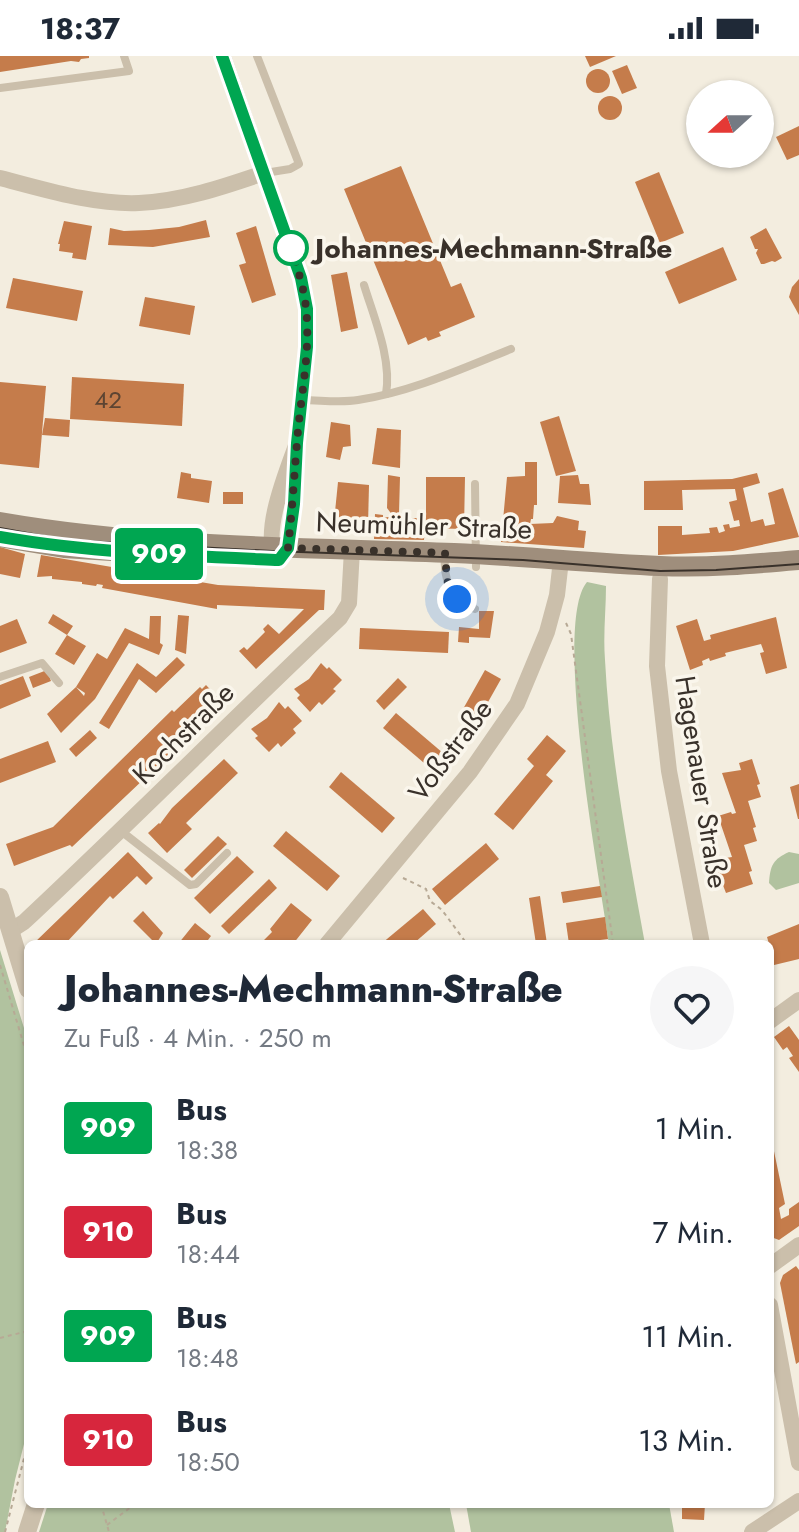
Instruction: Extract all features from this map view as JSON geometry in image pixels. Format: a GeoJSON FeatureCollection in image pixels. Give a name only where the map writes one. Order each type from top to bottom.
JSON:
{"type":"FeatureCollection","features":[{"type":"Feature","properties":{"kind":"main road","name":"Neumühler Straße"},"geometry":{"type":"LineString","coordinates":[[0,522],[68,534],[352,557],[561,566],[660,579],[716,580],[799,573]]}},
{"type":"Feature","properties":{"kind":"main road","name":"Neumühler Straße"},"geometry":{"type":"LineString","coordinates":[[0,537],[64,548],[279,552]]}},
{"type":"Feature","properties":{"kind":"main road","name":"Neumühler Straße"},"geometry":{"type":"LineString","coordinates":[[561,566],[688,566],[799,560]]}},
{"type":"Feature","properties":{"kind":"street"},"geometry":{"type":"LineString","coordinates":[[223,56],[301,278],[307,309],[307,347],[297,443],[277,502],[279,552]]}},
{"type":"Feature","properties":{"kind":"street"},"geometry":{"type":"LineString","coordinates":[[0,178],[84,197],[135,204],[191,196],[264,173]]}},
{"type":"Feature","properties":{"kind":"street","name":"Kochstraße"},"geometry":{"type":"LineString","coordinates":[[5,933],[24,922],[121,831],[244,708],[340,618],[349,603],[352,557]]}},
{"type":"Feature","properties":{"kind":"street","name":"Voßstraße"},"geometry":{"type":"LineString","coordinates":[[330,940],[470,772],[517,704],[547,632],[561,566]]}},
{"type":"Feature","properties":{"kind":"street","name":"Hagenauer Straße"},"geometry":{"type":"LineString","coordinates":[[660,579],[657,666],[669,771],[701,940]]}},
{"type":"Feature","properties":{"kind":"street"},"geometry":{"type":"LineString","coordinates":[[0,897],[5,933],[24,979]]}},
{"type":"Feature","properties":{"kind":"street"},"geometry":{"type":"LineString","coordinates":[[774,1018],[799,1000]]}},
{"type":"Feature","properties":{"kind":"street"},"geometry":{"type":"LineString","coordinates":[[774,1263],[799,1245]]}},
{"type":"Feature","properties":{"kind":"street"},"geometry":{"type":"LineString","coordinates":[[774,1327],[799,1463]]}},
{"type":"Feature","properties":{"kind":"street"},"geometry":{"type":"LineString","coordinates":[[752,1532],[799,1501]]}},
{"type":"Feature","properties":{"kind":"street"},"geometry":{"type":"LineString","coordinates":[[27,1532],[35,1508]]}},
{"type":"Feature","properties":{"kind":"lane"},"geometry":{"type":"LineString","coordinates":[[0,88],[129,71],[124,56]]}},
{"type":"Feature","properties":{"kind":"lane"},"geometry":{"type":"LineString","coordinates":[[257,56],[299,164],[290,169],[264,173]]}},
{"type":"Feature","properties":{"kind":"lane"},"geometry":{"type":"LineString","coordinates":[[364,285],[383,352],[388,384],[386,394]]}},
{"type":"Feature","properties":{"kind":"lane"},"geometry":{"type":"LineString","coordinates":[[302,400],[355,401],[386,394],[449,375],[511,349]]}},
{"type":"Feature","properties":{"kind":"lane"},"geometry":{"type":"LineString","coordinates":[[475,484],[476,560]]}},
{"type":"Feature","properties":{"kind":"lane"},"geometry":{"type":"LineString","coordinates":[[444,559],[447,581],[457,599],[475,609]]}},
{"type":"Feature","properties":{"kind":"lane"},"geometry":{"type":"LineString","coordinates":[[0,677],[42,663],[59,683]]}},
{"type":"Feature","properties":{"kind":"lane"},"geometry":{"type":"LineString","coordinates":[[121,831],[190,885],[196,884],[227,853]]}},
{"type":"Feature","properties":{"kind":"path"},"geometry":{"type":"LineString","coordinates":[[566,621],[571,634],[612,940]]}},
{"type":"Feature","properties":{"kind":"path"},"geometry":{"type":"LineString","coordinates":[[388,871],[426,889],[430,901],[442,910],[464,940]]}},
{"type":"Feature","properties":{"kind":"path"},"geometry":{"type":"LineString","coordinates":[[0,965],[24,1046]]}},
{"type":"Feature","properties":{"kind":"path"},"geometry":{"type":"LineString","coordinates":[[0,1338],[24,1332]]}},
{"type":"Feature","properties":{"kind":"path"},"geometry":{"type":"LineString","coordinates":[[5,1532],[24,1458]]}},
{"type":"Feature","properties":{"kind":"path"},"geometry":{"type":"LineString","coordinates":[[102,1508],[109,1532]]}},
{"type":"Feature","properties":{"kind":"path"},"geometry":{"type":"LineString","coordinates":[[107,1525],[130,1508]]}},
{"type":"Feature","properties":{"kind":"green space"},"geometry":{"type":"Polygon","coordinates":[[[587,582],[606,586],[604,651],[607,696],[620,802],[644,940],[608,940],[576,698],[574,647],[578,607],[587,582]]]}},
{"type":"Feature","properties":{"kind":"green space"},"geometry":{"type":"Polygon","coordinates":[[[789,852],[799,854],[799,883],[776,890],[769,883],[772,868],[779,857],[789,852]]]}},
{"type":"Feature","properties":{"kind":"green space"},"geometry":{"type":"Polygon","coordinates":[[[0,950],[24,1028],[24,1444],[5,1532],[0,1532],[0,950]]]}},
{"type":"Feature","properties":{"kind":"green space"},"geometry":{"type":"Polygon","coordinates":[[[47,1508],[450,1508],[455,1532],[39,1532],[47,1508]]]}},
{"type":"Feature","properties":{"kind":"green space"},"geometry":{"type":"Polygon","coordinates":[[[467,1508],[670,1508],[674,1532],[471,1532],[467,1508]]]}},
{"type":"Feature","properties":{"kind":"building"},"geometry":{"type":"Polygon","coordinates":[[[0,56],[89,56],[89,58],[0,72],[0,56]]]}},
{"type":"Feature","properties":{"kind":"building"},"geometry":{"type":"Polygon","coordinates":[[[585,56],[616,56],[590,67],[585,56]]]}},
{"type":"Feature","properties":{"kind":"building"},"geometry":{"type":"Polygon","coordinates":[[[627,65],[637,88],[622,94],[612,71],[627,65]]]}},
{"type":"Feature","properties":{"kind":"building"},"geometry":{"type":"Polygon","coordinates":[[[598,69],[609,76],[610,81],[603,92],[598,93],[587,86],[586,81],[593,70],[598,69]]]}},
{"type":"Feature","properties":{"kind":"building"},"geometry":{"type":"Polygon","coordinates":[[[610,96],[621,103],[622,108],[615,119],[610,120],[599,113],[598,108],[605,97],[610,96]]]}},
{"type":"Feature","properties":{"kind":"building"},"geometry":{"type":"Polygon","coordinates":[[[799,126],[799,155],[787,160],[776,137],[799,126]]]}},
{"type":"Feature","properties":{"kind":"building"},"geometry":{"type":"Polygon","coordinates":[[[401,166],[451,287],[461,283],[475,317],[439,332],[441,336],[428,341],[426,337],[408,345],[344,189],[401,166]]]}},
{"type":"Feature","properties":{"kind":"building"},"geometry":{"type":"Polygon","coordinates":[[[659,172],[684,233],[660,243],[635,182],[659,172]]]}},
{"type":"Feature","properties":{"kind":"building"},"geometry":{"type":"Polygon","coordinates":[[[206,220],[210,237],[153,247],[108,245],[110,228],[149,230],[206,220]]]}},
{"type":"Feature","properties":{"kind":"building"},"geometry":{"type":"Polygon","coordinates":[[[64,221],[92,226],[86,260],[72,258],[73,253],[59,251],[64,221]]]}},
{"type":"Feature","properties":{"kind":"building"},"geometry":{"type":"Polygon","coordinates":[[[256,226],[276,295],[252,303],[239,265],[246,263],[236,233],[256,226]]]}},
{"type":"Feature","properties":{"kind":"building"},"geometry":{"type":"Polygon","coordinates":[[[766,228],[782,258],[761,264],[756,253],[758,249],[755,249],[750,237],[766,228]]]}},
{"type":"Feature","properties":{"kind":"building"},"geometry":{"type":"Polygon","coordinates":[[[723,247],[737,280],[679,304],[665,272],[723,247]]]}},
{"type":"Feature","properties":{"kind":"building"},"geometry":{"type":"Polygon","coordinates":[[[347,272],[358,328],[341,332],[331,275],[347,272]]]}},
{"type":"Feature","properties":{"kind":"building"},"geometry":{"type":"Polygon","coordinates":[[[13,278],[83,291],[77,321],[6,308],[13,278]]]}},
{"type":"Feature","properties":{"kind":"building"},"geometry":{"type":"Polygon","coordinates":[[[799,279],[799,315],[789,297],[799,279]]]}},
{"type":"Feature","properties":{"kind":"building"},"geometry":{"type":"Polygon","coordinates":[[[145,297],[195,306],[190,335],[139,326],[145,297]]]}},
{"type":"Feature","properties":{"kind":"building"},"geometry":{"type":"Polygon","coordinates":[[[72,377],[184,384],[182,426],[70,419],[72,377]]]}},
{"type":"Feature","properties":{"kind":"building"},"geometry":{"type":"Polygon","coordinates":[[[0,382],[46,386],[39,468],[0,464],[0,382]]]}},
{"type":"Feature","properties":{"kind":"building"},"geometry":{"type":"Polygon","coordinates":[[[559,416],[576,471],[556,476],[540,422],[559,416]]]}},
{"type":"Feature","properties":{"kind":"building"},"geometry":{"type":"Polygon","coordinates":[[[45,418],[70,420],[69,437],[42,435],[45,418]]]}},
{"type":"Feature","properties":{"kind":"building"},"geometry":{"type":"Polygon","coordinates":[[[331,422],[350,425],[351,446],[343,447],[340,460],[326,457],[331,422]]]}},
{"type":"Feature","properties":{"kind":"building"},"geometry":{"type":"Polygon","coordinates":[[[377,428],[401,430],[400,468],[372,464],[377,428]]]}},
{"type":"Feature","properties":{"kind":"building"},"geometry":{"type":"Polygon","coordinates":[[[525,462],[537,462],[537,505],[534,505],[530,524],[553,523],[557,516],[579,521],[578,530],[586,531],[584,548],[501,542],[507,477],[525,476],[525,462]]]}},
{"type":"Feature","properties":{"kind":"building"},"geometry":{"type":"Polygon","coordinates":[[[181,472],[191,474],[191,478],[212,481],[209,503],[177,498],[181,472]]]}},
{"type":"Feature","properties":{"kind":"building"},"geometry":{"type":"Polygon","coordinates":[[[757,473],[760,483],[743,488],[751,522],[763,519],[765,526],[775,524],[768,493],[783,488],[799,537],[733,551],[658,555],[658,526],[682,526],[682,535],[710,533],[709,528],[717,527],[719,533],[725,531],[723,525],[729,524],[730,528],[740,526],[739,520],[734,521],[729,502],[737,500],[735,489],[682,490],[683,510],[644,510],[644,481],[732,479],[757,473]]]}},
{"type":"Feature","properties":{"kind":"building"},"geometry":{"type":"Polygon","coordinates":[[[388,475],[400,477],[399,514],[409,514],[409,518],[426,518],[426,477],[465,477],[464,529],[425,528],[424,540],[374,539],[375,514],[383,515],[383,518],[393,516],[387,508],[388,475]]]}},
{"type":"Feature","properties":{"kind":"building"},"geometry":{"type":"Polygon","coordinates":[[[578,475],[580,484],[589,484],[591,505],[558,503],[560,476],[578,475]]]}},
{"type":"Feature","properties":{"kind":"building"},"geometry":{"type":"Polygon","coordinates":[[[338,482],[369,485],[368,526],[334,522],[338,482]]]}},
{"type":"Feature","properties":{"kind":"building"},"geometry":{"type":"Polygon","coordinates":[[[223,492],[243,492],[243,504],[223,504],[223,492]]]}},
{"type":"Feature","properties":{"kind":"building"},"geometry":{"type":"Polygon","coordinates":[[[0,547],[25,554],[20,578],[0,574],[0,547]]]}},
{"type":"Feature","properties":{"kind":"building"},"geometry":{"type":"Polygon","coordinates":[[[41,555],[218,585],[325,590],[324,610],[319,610],[256,669],[239,651],[244,647],[247,650],[265,632],[263,629],[268,624],[279,634],[304,609],[217,605],[217,609],[102,588],[103,585],[52,579],[52,576],[37,577],[41,555]]]}},
{"type":"Feature","properties":{"kind":"building"},"geometry":{"type":"Polygon","coordinates":[[[479,611],[494,611],[490,638],[469,637],[469,643],[458,642],[459,627],[479,629],[479,611]]]}},
{"type":"Feature","properties":{"kind":"building"},"geometry":{"type":"Polygon","coordinates":[[[53,614],[73,626],[67,635],[48,623],[53,614]]]}},
{"type":"Feature","properties":{"kind":"building"},"geometry":{"type":"Polygon","coordinates":[[[178,615],[189,616],[186,654],[175,650],[178,615]]]}},
{"type":"Feature","properties":{"kind":"building"},"geometry":{"type":"Polygon","coordinates":[[[150,616],[161,616],[160,643],[163,645],[159,655],[129,643],[95,699],[61,733],[47,714],[76,687],[97,653],[107,659],[125,628],[149,639],[150,616]]]}},
{"type":"Feature","properties":{"kind":"building"},"geometry":{"type":"Polygon","coordinates":[[[776,617],[787,668],[766,674],[760,653],[764,652],[761,644],[725,653],[726,656],[710,661],[709,658],[702,661],[703,665],[690,670],[676,626],[697,619],[704,641],[711,639],[710,635],[776,617]]]}},
{"type":"Feature","properties":{"kind":"building"},"geometry":{"type":"Polygon","coordinates":[[[17,619],[27,643],[0,653],[0,626],[17,619]]]}},
{"type":"Feature","properties":{"kind":"building"},"geometry":{"type":"Polygon","coordinates":[[[360,628],[449,632],[448,653],[359,649],[360,628]]]}},
{"type":"Feature","properties":{"kind":"building"},"geometry":{"type":"Polygon","coordinates":[[[67,635],[86,646],[74,665],[55,654],[67,635]]]}},
{"type":"Feature","properties":{"kind":"building"},"geometry":{"type":"Polygon","coordinates":[[[177,657],[185,665],[156,693],[139,679],[109,729],[99,723],[137,663],[156,677],[177,657]]]}},
{"type":"Feature","properties":{"kind":"building"},"geometry":{"type":"Polygon","coordinates":[[[321,663],[342,680],[322,705],[319,702],[310,712],[297,698],[300,695],[294,689],[309,679],[321,663]]]}},
{"type":"Feature","properties":{"kind":"building"},"geometry":{"type":"Polygon","coordinates":[[[47,670],[51,681],[33,688],[29,677],[47,670]]]}},
{"type":"Feature","properties":{"kind":"building"},"geometry":{"type":"Polygon","coordinates":[[[485,670],[501,679],[474,727],[458,718],[485,670]]]}},
{"type":"Feature","properties":{"kind":"building"},"geometry":{"type":"Polygon","coordinates":[[[23,676],[31,696],[0,709],[0,685],[23,676]]]}},
{"type":"Feature","properties":{"kind":"building"},"geometry":{"type":"Polygon","coordinates":[[[398,678],[407,687],[384,710],[376,701],[398,678]]]}},
{"type":"Feature","properties":{"kind":"building"},"geometry":{"type":"Polygon","coordinates":[[[206,685],[222,702],[218,709],[72,847],[70,845],[14,866],[6,844],[53,827],[172,710],[174,712],[206,685]]]}},
{"type":"Feature","properties":{"kind":"building"},"geometry":{"type":"Polygon","coordinates":[[[279,702],[285,709],[288,706],[302,721],[293,729],[296,733],[281,747],[278,743],[269,752],[251,729],[267,718],[279,702]]]}},
{"type":"Feature","properties":{"kind":"building"},"geometry":{"type":"Polygon","coordinates":[[[396,713],[450,759],[437,774],[383,728],[396,713]]]}},
{"type":"Feature","properties":{"kind":"building"},"geometry":{"type":"Polygon","coordinates":[[[90,730],[97,738],[76,757],[69,749],[90,730]]]}},
{"type":"Feature","properties":{"kind":"building"},"geometry":{"type":"Polygon","coordinates":[[[547,735],[566,751],[546,775],[553,781],[513,830],[494,814],[534,766],[527,759],[547,735]]]}},
{"type":"Feature","properties":{"kind":"building"},"geometry":{"type":"Polygon","coordinates":[[[48,741],[56,762],[0,783],[0,759],[48,741]]]}},
{"type":"Feature","properties":{"kind":"building"},"geometry":{"type":"Polygon","coordinates":[[[224,759],[238,773],[186,823],[192,829],[167,853],[148,833],[224,759]]]}},
{"type":"Feature","properties":{"kind":"building"},"geometry":{"type":"Polygon","coordinates":[[[752,759],[761,797],[748,801],[757,841],[744,845],[753,884],[726,893],[713,860],[732,857],[718,816],[736,813],[722,773],[741,770],[739,763],[752,759]]]}},
{"type":"Feature","properties":{"kind":"building"},"geometry":{"type":"Polygon","coordinates":[[[341,772],[395,818],[382,833],[329,787],[341,772]]]}},
{"type":"Feature","properties":{"kind":"building"},"geometry":{"type":"Polygon","coordinates":[[[799,784],[799,819],[798,819],[790,787],[799,784]]]}},
{"type":"Feature","properties":{"kind":"building"},"geometry":{"type":"Polygon","coordinates":[[[286,831],[340,876],[327,891],[273,846],[286,831]]]}},
{"type":"Feature","properties":{"kind":"building"},"geometry":{"type":"Polygon","coordinates":[[[218,836],[227,844],[192,878],[184,870],[218,836]]]}},
{"type":"Feature","properties":{"kind":"building"},"geometry":{"type":"Polygon","coordinates":[[[486,843],[499,859],[445,905],[432,889],[486,843]]]}},
{"type":"Feature","properties":{"kind":"building"},"geometry":{"type":"Polygon","coordinates":[[[128,852],[153,878],[146,885],[137,876],[113,899],[110,896],[69,940],[37,940],[128,852]]]}},
{"type":"Feature","properties":{"kind":"building"},"geometry":{"type":"Polygon","coordinates":[[[237,856],[254,872],[210,914],[194,898],[237,856]]]}},
{"type":"Feature","properties":{"kind":"building"},"geometry":{"type":"Polygon","coordinates":[[[269,879],[277,888],[229,934],[221,926],[269,879]]]}},
{"type":"Feature","properties":{"kind":"building"},"geometry":{"type":"Polygon","coordinates":[[[600,886],[602,897],[563,903],[561,892],[600,886]]]}},
{"type":"Feature","properties":{"kind":"building"},"geometry":{"type":"Polygon","coordinates":[[[540,896],[546,940],[535,940],[529,898],[540,896]]]}},
{"type":"Feature","properties":{"kind":"building"},"geometry":{"type":"Polygon","coordinates":[[[291,903],[312,920],[296,940],[264,940],[272,932],[270,929],[291,903]]]}},
{"type":"Feature","properties":{"kind":"building"},"geometry":{"type":"Polygon","coordinates":[[[423,909],[436,924],[418,940],[386,940],[423,909]]]}},
{"type":"Feature","properties":{"kind":"building"},"geometry":{"type":"Polygon","coordinates":[[[143,911],[163,933],[159,940],[152,940],[133,921],[143,911]]]}},
{"type":"Feature","properties":{"kind":"building"},"geometry":{"type":"Polygon","coordinates":[[[605,917],[608,939],[568,940],[566,923],[605,917]]]}},
{"type":"Feature","properties":{"kind":"building"},"geometry":{"type":"Polygon","coordinates":[[[195,923],[211,936],[208,940],[181,940],[195,923]]]}},
{"type":"Feature","properties":{"kind":"building"},"geometry":{"type":"Polygon","coordinates":[[[799,924],[799,959],[774,965],[774,940],[768,940],[767,937],[799,924]]]}},
{"type":"Feature","properties":{"kind":"building"},"geometry":{"type":"Polygon","coordinates":[[[789,1026],[799,1040],[799,1072],[789,1058],[793,1056],[787,1047],[783,1050],[774,1037],[789,1026]]]}},
{"type":"Feature","properties":{"kind":"building"},"geometry":{"type":"Polygon","coordinates":[[[774,1151],[785,1204],[779,1208],[781,1219],[789,1215],[789,1209],[799,1202],[799,1226],[779,1240],[774,1238],[774,1151]]]}},
{"type":"Feature","properties":{"kind":"building"},"geometry":{"type":"Polygon","coordinates":[[[796,1266],[799,1270],[799,1362],[796,1364],[780,1283],[783,1275],[796,1266]]]}},
{"type":"Feature","properties":{"kind":"building"},"geometry":{"type":"Polygon","coordinates":[[[682,1508],[705,1508],[704,1520],[682,1519],[682,1508]]]}},
{"type":"Feature","properties":{"kind":"tram line"},"geometry":{"type":"LineString","coordinates":[[0,528],[66,540],[523,560],[660,571],[799,564]]}},
{"type":"Feature","properties":{"kind":"bus line","name":"909"},"geometry":{"type":"LineString","coordinates":[[0,537],[64,548],[279,560],[288,548],[304,387],[307,309],[301,278],[222,56]]}},
{"type":"Feature","properties":{"kind":"place","name":"Johannes-Mechmann-Straße"},"geometry":{"type":"Point","coordinates":[291,248]}},
{"type":"Feature","properties":{"kind":"route"},"geometry":{"type":"LineString","coordinates":[[291,248],[307,309],[307,347],[288,548],[445,553],[447,581],[457,599]]}}]}
